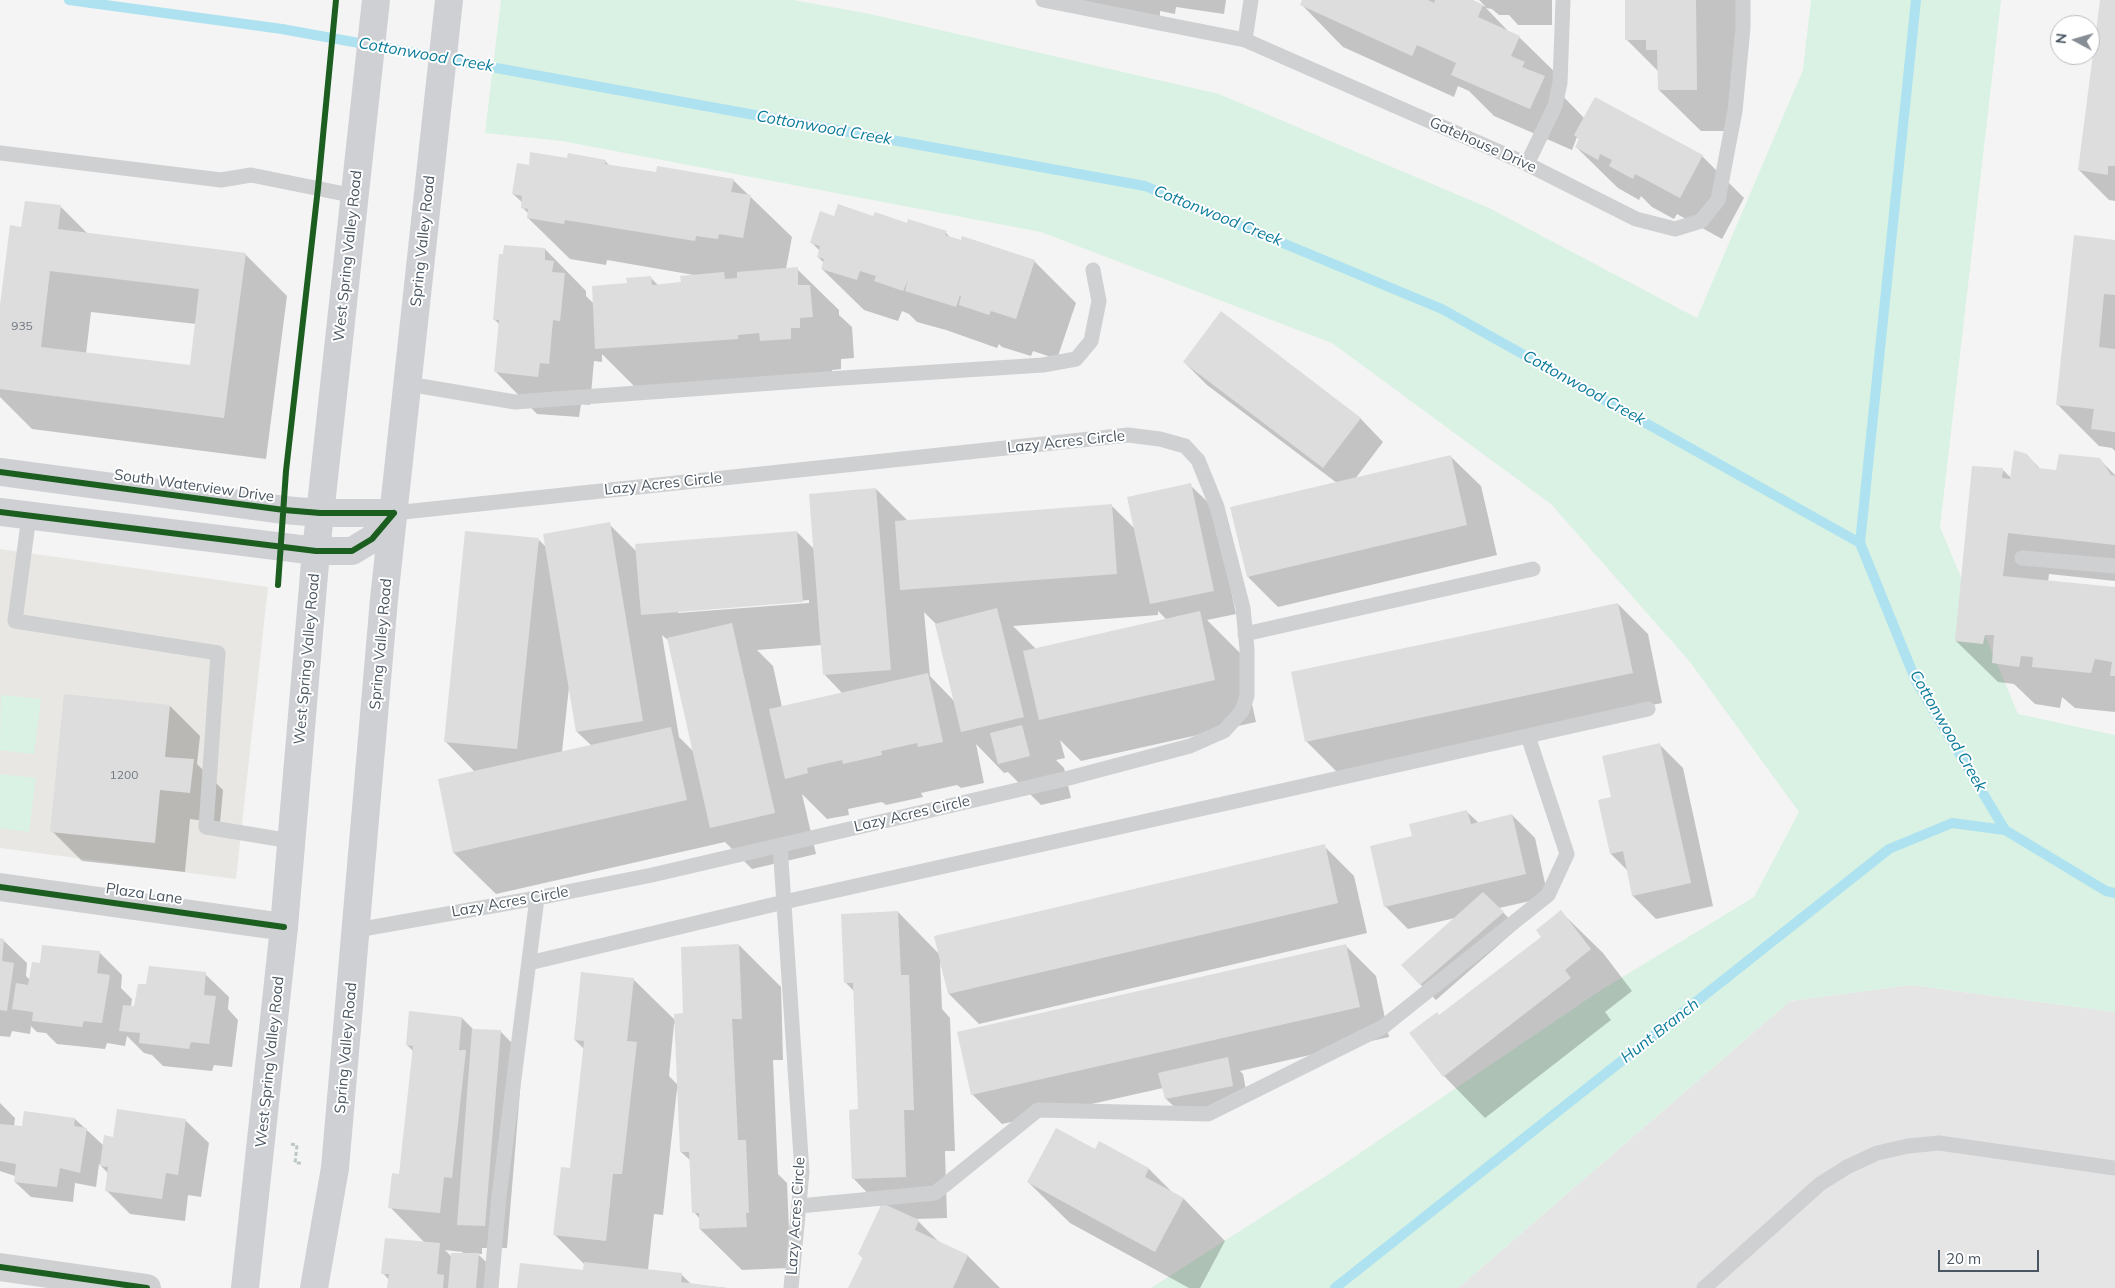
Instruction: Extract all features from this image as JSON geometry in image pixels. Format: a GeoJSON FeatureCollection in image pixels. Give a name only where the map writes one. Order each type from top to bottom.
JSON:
{"type":"FeatureCollection","features":[{"type":"Feature","properties":{"kind":"main road","name":"West Spring Valley Road"},"geometry":{"type":"LineString","coordinates":[[245,1288],[284,928],[316,551],[376,0]]}},
{"type":"Feature","properties":{"kind":"main road","name":"Spring Valley Road"},"geometry":{"type":"LineString","coordinates":[[314,1288],[334,1168],[357,930],[384,599],[449,0]]}},
{"type":"Feature","properties":{"kind":"main road","name":"South Waterview Drive"},"geometry":{"type":"LineString","coordinates":[[0,472],[320,513],[394,513]]}},
{"type":"Feature","properties":{"kind":"main road"},"geometry":{"type":"LineString","coordinates":[[0,512],[316,551],[352,551],[372,539],[394,513]]}},
{"type":"Feature","properties":{"kind":"street","name":"Plaza Lane"},"geometry":{"type":"LineString","coordinates":[[0,887],[284,928]]}},
{"type":"Feature","properties":{"kind":"street"},"geometry":{"type":"LineString","coordinates":[[0,1267],[147,1288]]}},
{"type":"Feature","properties":{"kind":"lane","name":"Gatehouse Drive"},"geometry":{"type":"LineString","coordinates":[[1043,0],[1245,40],[1527,164],[1636,219],[1675,229],[1701,221],[1718,200],[1735,111],[1743,0]]}},
{"type":"Feature","properties":{"kind":"lane"},"geometry":{"type":"LineString","coordinates":[[1245,40],[1251,0]]}},
{"type":"Feature","properties":{"kind":"lane"},"geometry":{"type":"LineString","coordinates":[[1527,164],[1555,106],[1560,83],[1563,0]]}},
{"type":"Feature","properties":{"kind":"lane"},"geometry":{"type":"LineString","coordinates":[[0,153],[221,180],[250,175],[354,196]]}},
{"type":"Feature","properties":{"kind":"lane"},"geometry":{"type":"LineString","coordinates":[[408,384],[515,402],[818,379],[1043,366],[1076,359],[1091,341],[1099,300],[1093,270]]}},
{"type":"Feature","properties":{"kind":"lane","name":"Lazy Acres Circle"},"geometry":{"type":"LineString","coordinates":[[357,930],[537,898],[652,875],[1069,778],[1190,746],[1224,730],[1242,711],[1247,696],[1243,608],[1217,507],[1198,460],[1185,446],[1160,439],[1128,435],[394,513]]}},
{"type":"Feature","properties":{"kind":"lane"},"geometry":{"type":"LineString","coordinates":[[28,516],[15,621],[218,653],[206,827],[291,841]]}},
{"type":"Feature","properties":{"kind":"lane"},"geometry":{"type":"LineString","coordinates":[[2022,558],[2115,566]]}},
{"type":"Feature","properties":{"kind":"lane"},"geometry":{"type":"LineString","coordinates":[[1245,634],[1532,569]]}},
{"type":"Feature","properties":{"kind":"lane"},"geometry":{"type":"LineString","coordinates":[[529,963],[784,902],[1648,709]]}},
{"type":"Feature","properties":{"kind":"lane"},"geometry":{"type":"LineString","coordinates":[[799,1206],[935,1193],[1038,1110],[1208,1114],[1383,1027],[1548,895],[1567,854],[1528,736]]}},
{"type":"Feature","properties":{"kind":"lane","name":"Lazy Acres Circle"},"geometry":{"type":"LineString","coordinates":[[780,845],[802,1172],[791,1288]]}},
{"type":"Feature","properties":{"kind":"lane"},"geometry":{"type":"LineString","coordinates":[[491,1288],[499,1196],[537,898]]}},
{"type":"Feature","properties":{"kind":"lane"},"geometry":{"type":"LineString","coordinates":[[1704,1288],[1820,1184],[1847,1167],[1877,1153],[1908,1146],[1939,1143],[2115,1168]]}},
{"type":"Feature","properties":{"kind":"path"},"geometry":{"type":"LineString","coordinates":[[290,1144],[297,1145],[295,1163],[303,1163]]}},
{"type":"Feature","properties":{"kind":"shaded area"},"geometry":{"type":"Polygon","coordinates":[[[0,549],[268,587],[236,879],[0,848],[0,549]]]}},
{"type":"Feature","properties":{"kind":"shaded area"},"geometry":{"type":"Polygon","coordinates":[[[1911,985],[2115,1012],[2115,1288],[1458,1288],[1790,1001],[1911,985]]]}},
{"type":"Feature","properties":{"kind":"green space"},"geometry":{"type":"Polygon","coordinates":[[[501,0],[793,0],[870,14],[1219,94],[1489,208],[1697,318],[1803,70],[1811,0],[2001,0],[1940,527],[2018,714],[2115,735],[2115,1012],[1911,985],[1790,1001],[1458,1288],[1151,1288],[1329,1174],[1598,992],[1754,897],[1799,812],[1690,662],[1551,504],[1332,343],[1041,232],[562,141],[485,133],[501,0]]]}},
{"type":"Feature","properties":{"kind":"green space"},"geometry":{"type":"Polygon","coordinates":[[[1,695],[41,699],[34,754],[0,750],[1,695]]]}},
{"type":"Feature","properties":{"kind":"green space"},"geometry":{"type":"Polygon","coordinates":[[[0,774],[36,778],[29,832],[0,828],[0,774]]]}},
{"type":"Feature","properties":{"kind":"building"},"geometry":{"type":"Polygon","coordinates":[[[1302,0],[1428,0],[1434,3],[1435,0],[1473,0],[1483,5],[1478,17],[1520,36],[1511,56],[1525,62],[1522,67],[1545,76],[1530,109],[1451,75],[1456,63],[1417,45],[1412,56],[1300,5],[1302,0]]]}},
{"type":"Feature","properties":{"kind":"building"},"geometry":{"type":"Polygon","coordinates":[[[1625,0],[1696,0],[1697,90],[1658,90],[1657,50],[1646,50],[1646,40],[1625,40],[1625,0]]]}},
{"type":"Feature","properties":{"kind":"building"},"geometry":{"type":"Polygon","coordinates":[[[2100,0],[2115,0],[2115,166],[2108,166],[2108,175],[2078,170],[2092,65],[2100,65],[2100,15],[2098,15],[2100,0]]]}},
{"type":"Feature","properties":{"kind":"building"},"geometry":{"type":"Polygon","coordinates":[[[1595,97],[1703,155],[1680,198],[1635,174],[1633,179],[1609,166],[1612,160],[1600,154],[1598,160],[1575,147],[1579,139],[1574,135],[1595,97]]]}},
{"type":"Feature","properties":{"kind":"building"},"geometry":{"type":"Polygon","coordinates":[[[530,152],[567,158],[568,153],[606,160],[605,164],[656,172],[657,166],[734,179],[731,192],[751,195],[743,238],[719,234],[718,239],[696,236],[695,241],[565,220],[564,224],[527,218],[528,209],[521,208],[522,196],[512,194],[517,163],[529,165],[530,152]]]}},
{"type":"Feature","properties":{"kind":"building"},"geometry":{"type":"Polygon","coordinates":[[[25,201],[61,205],[58,229],[246,253],[224,418],[0,389],[0,305],[10,225],[21,227],[25,201]],[[50,271],[41,347],[190,365],[199,289],[50,271]]]}},
{"type":"Feature","properties":{"kind":"building"},"geometry":{"type":"Polygon","coordinates":[[[838,204],[873,216],[875,212],[907,223],[908,219],[947,231],[945,235],[961,240],[962,236],[1035,260],[1016,319],[991,311],[989,315],[959,305],[960,295],[956,307],[905,291],[908,280],[903,291],[874,281],[876,276],[860,271],[857,280],[821,269],[824,259],[817,257],[820,246],[810,243],[820,211],[834,216],[838,204]]]}},
{"type":"Feature","properties":{"kind":"building"},"geometry":{"type":"Polygon","coordinates":[[[2074,235],[2115,240],[2115,295],[2104,294],[2099,347],[2115,349],[2115,432],[2091,429],[2094,409],[2056,405],[2074,235]]]}},
{"type":"Feature","properties":{"kind":"building"},"geometry":{"type":"Polygon","coordinates":[[[504,245],[545,248],[545,260],[554,261],[552,272],[565,273],[560,321],[553,320],[549,364],[540,363],[538,377],[494,372],[499,320],[493,320],[499,254],[503,254],[504,245]]]}},
{"type":"Feature","properties":{"kind":"building"},"geometry":{"type":"Polygon","coordinates":[[[798,267],[798,285],[810,285],[813,317],[800,318],[800,328],[791,328],[791,339],[760,341],[759,333],[738,335],[738,339],[595,349],[592,286],[627,283],[626,278],[651,276],[652,285],[681,282],[680,276],[724,272],[725,279],[737,278],[737,272],[798,267]]]}},
{"type":"Feature","properties":{"kind":"building"},"geometry":{"type":"Polygon","coordinates":[[[1221,311],[1361,418],[1323,468],[1183,362],[1221,311]]]}},
{"type":"Feature","properties":{"kind":"building"},"geometry":{"type":"Polygon","coordinates":[[[2014,450],[2027,454],[2038,468],[2056,470],[2059,454],[2100,458],[2111,475],[2115,476],[2115,545],[2008,533],[2003,576],[2115,587],[2115,676],[2110,676],[2112,662],[2095,659],[2091,673],[2032,667],[2033,657],[2021,656],[2019,667],[1992,663],[1994,635],[1985,635],[1983,644],[1955,641],[1972,466],[2003,468],[2002,478],[2010,479],[2014,450]]]}},
{"type":"Feature","properties":{"kind":"building"},"geometry":{"type":"Polygon","coordinates":[[[1451,455],[1467,525],[1247,577],[1230,507],[1451,455]]]}},
{"type":"Feature","properties":{"kind":"building"},"geometry":{"type":"Polygon","coordinates":[[[1191,483],[1214,591],[1150,604],[1127,497],[1191,483]]]}},
{"type":"Feature","properties":{"kind":"building"},"geometry":{"type":"Polygon","coordinates":[[[876,488],[891,670],[823,675],[809,494],[876,488]]]}},
{"type":"Feature","properties":{"kind":"building"},"geometry":{"type":"Polygon","coordinates":[[[1112,504],[1117,574],[900,590],[895,521],[1112,504]]]}},
{"type":"Feature","properties":{"kind":"building"},"geometry":{"type":"Polygon","coordinates":[[[610,522],[643,721],[576,732],[543,534],[610,522]]]}},
{"type":"Feature","properties":{"kind":"building"},"geometry":{"type":"Polygon","coordinates":[[[465,531],[539,538],[517,749],[444,742],[465,531]]]}},
{"type":"Feature","properties":{"kind":"building"},"geometry":{"type":"Polygon","coordinates":[[[797,531],[803,602],[641,615],[635,544],[797,531]]]}},
{"type":"Feature","properties":{"kind":"building"},"geometry":{"type":"Polygon","coordinates":[[[1618,603],[1633,673],[1305,742],[1291,672],[1618,603]]]}},
{"type":"Feature","properties":{"kind":"building"},"geometry":{"type":"Polygon","coordinates":[[[997,608],[1024,717],[961,732],[935,624],[997,608]]]}},
{"type":"Feature","properties":{"kind":"building"},"geometry":{"type":"Polygon","coordinates":[[[1200,611],[1215,680],[1039,720],[1023,651],[1200,611]]]}},
{"type":"Feature","properties":{"kind":"building"},"geometry":{"type":"Polygon","coordinates":[[[732,623],[775,813],[710,828],[667,638],[732,623]]]}},
{"type":"Feature","properties":{"kind":"building"},"geometry":{"type":"Polygon","coordinates":[[[928,673],[943,742],[918,747],[917,743],[881,751],[882,755],[843,764],[842,760],[807,768],[808,773],[785,779],[769,709],[928,673]]]}},
{"type":"Feature","properties":{"kind":"building"},"geometry":{"type":"Polygon","coordinates":[[[64,694],[170,705],[165,757],[194,759],[190,793],[160,790],[155,843],[50,832],[64,694]]]}},
{"type":"Feature","properties":{"kind":"building"},"geometry":{"type":"Polygon","coordinates":[[[1022,725],[1030,756],[998,764],[990,733],[1022,725]]]}},
{"type":"Feature","properties":{"kind":"building"},"geometry":{"type":"Polygon","coordinates":[[[671,727],[687,800],[453,853],[438,779],[671,727]]]}},
{"type":"Feature","properties":{"kind":"building"},"geometry":{"type":"Polygon","coordinates":[[[1660,743],[1691,883],[1632,896],[1623,851],[1610,854],[1598,800],[1611,797],[1602,756],[1660,743]]]}},
{"type":"Feature","properties":{"kind":"building"},"geometry":{"type":"Polygon","coordinates":[[[1467,810],[1471,824],[1512,814],[1526,874],[1384,907],[1370,846],[1412,836],[1409,824],[1467,810]]]}},
{"type":"Feature","properties":{"kind":"building"},"geometry":{"type":"Polygon","coordinates":[[[1325,844],[1338,903],[948,994],[934,936],[1325,844]]]}},
{"type":"Feature","properties":{"kind":"building"},"geometry":{"type":"Polygon","coordinates":[[[1483,892],[1504,912],[1420,985],[1401,965],[1483,892]]]}},
{"type":"Feature","properties":{"kind":"building"},"geometry":{"type":"Polygon","coordinates":[[[1561,910],[1591,949],[1565,970],[1571,978],[1443,1077],[1409,1033],[1437,1012],[1439,1015],[1541,937],[1536,930],[1561,910]]]}},
{"type":"Feature","properties":{"kind":"building"},"geometry":{"type":"Polygon","coordinates":[[[898,911],[901,975],[909,975],[914,1110],[904,1110],[906,1177],[852,1179],[849,1110],[858,1109],[853,983],[844,983],[841,914],[898,911]]]}},
{"type":"Feature","properties":{"kind":"building"},"geometry":{"type":"Polygon","coordinates":[[[0,938],[4,939],[2,961],[14,963],[7,1011],[0,1010],[0,938]]]}},
{"type":"Feature","properties":{"kind":"building"},"geometry":{"type":"Polygon","coordinates":[[[739,944],[742,1019],[732,1019],[738,1140],[746,1140],[749,1213],[746,1213],[747,1227],[699,1229],[699,1213],[692,1213],[689,1152],[680,1152],[674,1014],[683,1013],[681,947],[739,944]]]}},
{"type":"Feature","properties":{"kind":"building"},"geometry":{"type":"Polygon","coordinates":[[[1346,944],[1360,1007],[971,1095],[957,1032],[1346,944]]]}},
{"type":"Feature","properties":{"kind":"building"},"geometry":{"type":"Polygon","coordinates":[[[42,945],[100,951],[97,973],[110,975],[102,1023],[84,1021],[82,1027],[32,1021],[33,1012],[12,1009],[16,983],[28,985],[32,962],[40,963],[42,945]]]}},
{"type":"Feature","properties":{"kind":"building"},"geometry":{"type":"Polygon","coordinates":[[[149,966],[206,972],[204,995],[216,996],[209,1044],[191,1042],[189,1049],[139,1043],[140,1033],[119,1031],[123,1005],[134,1006],[138,984],[146,984],[149,966]]]}},
{"type":"Feature","properties":{"kind":"building"},"geometry":{"type":"Polygon","coordinates":[[[581,972],[634,978],[627,1041],[637,1042],[622,1174],[613,1174],[606,1241],[553,1235],[561,1167],[570,1168],[584,1041],[574,1040],[581,972]]]}},
{"type":"Feature","properties":{"kind":"building"},"geometry":{"type":"Polygon","coordinates":[[[409,1011],[462,1017],[459,1050],[466,1050],[452,1178],[444,1177],[440,1213],[388,1208],[392,1173],[399,1174],[413,1046],[406,1045],[409,1011]]]}},
{"type":"Feature","properties":{"kind":"building"},"geometry":{"type":"Polygon","coordinates":[[[472,1029],[501,1030],[485,1226],[457,1225],[472,1029]]]}},
{"type":"Feature","properties":{"kind":"building"},"geometry":{"type":"Polygon","coordinates":[[[1228,1057],[1233,1086],[1165,1099],[1158,1073],[1228,1057]]]}},
{"type":"Feature","properties":{"kind":"building"},"geometry":{"type":"Polygon","coordinates":[[[117,1109],[186,1119],[178,1175],[166,1173],[162,1199],[105,1191],[108,1167],[100,1166],[104,1135],[113,1137],[117,1109]]]}},
{"type":"Feature","properties":{"kind":"building"},"geometry":{"type":"Polygon","coordinates":[[[24,1111],[75,1118],[74,1126],[87,1128],[80,1173],[60,1168],[57,1187],[14,1182],[16,1164],[0,1161],[0,1124],[22,1126],[24,1111]]]}},
{"type":"Feature","properties":{"kind":"building"},"geometry":{"type":"Polygon","coordinates":[[[1056,1128],[1095,1149],[1099,1141],[1149,1168],[1145,1177],[1184,1198],[1155,1252],[1027,1182],[1056,1128]]]}},
{"type":"Feature","properties":{"kind":"building"},"geometry":{"type":"Polygon","coordinates":[[[882,1203],[919,1220],[915,1230],[968,1255],[953,1288],[848,1288],[863,1257],[858,1254],[882,1203]]]}},
{"type":"Feature","properties":{"kind":"building"},"geometry":{"type":"Polygon","coordinates":[[[385,1238],[440,1243],[437,1274],[444,1275],[443,1288],[387,1288],[389,1274],[381,1274],[385,1238]]]}},
{"type":"Feature","properties":{"kind":"building"},"geometry":{"type":"Polygon","coordinates":[[[451,1253],[479,1253],[476,1288],[448,1288],[451,1253]]]}},
{"type":"Feature","properties":{"kind":"building"},"geometry":{"type":"Polygon","coordinates":[[[584,1262],[682,1273],[681,1282],[727,1288],[517,1288],[520,1263],[583,1270],[584,1262]]]}},
{"type":"Feature","properties":{"kind":"waterway","name":"Cottonwood Creek"},"geometry":{"type":"LineString","coordinates":[[69,0],[282,29],[1145,186],[1442,309],[1860,543],[1916,681],[2005,830],[2106,891],[2115,893]]}},
{"type":"Feature","properties":{"kind":"waterway"},"geometry":{"type":"LineString","coordinates":[[1860,543],[1916,0]]}},
{"type":"Feature","properties":{"kind":"waterway","name":"Hunt Branch"},"geometry":{"type":"LineString","coordinates":[[1335,1288],[1889,849],[1952,823],[2005,830]]}},
{"type":"Feature","properties":{"kind":"cycle path"},"geometry":{"type":"LineString","coordinates":[[278,585],[286,471],[318,188],[336,0]]}},
{"type":"Feature","properties":{"kind":"cycle path"},"geometry":{"type":"LineString","coordinates":[[0,472],[284,510],[320,513],[394,513]]}},
{"type":"Feature","properties":{"kind":"cycle path"},"geometry":{"type":"LineString","coordinates":[[0,512],[316,551],[352,551],[372,539],[394,513]]}},
{"type":"Feature","properties":{"kind":"cycle path"},"geometry":{"type":"LineString","coordinates":[[0,887],[284,927]]}},
{"type":"Feature","properties":{"kind":"cycle path"},"geometry":{"type":"LineString","coordinates":[[0,1267],[147,1288]]}}]}
